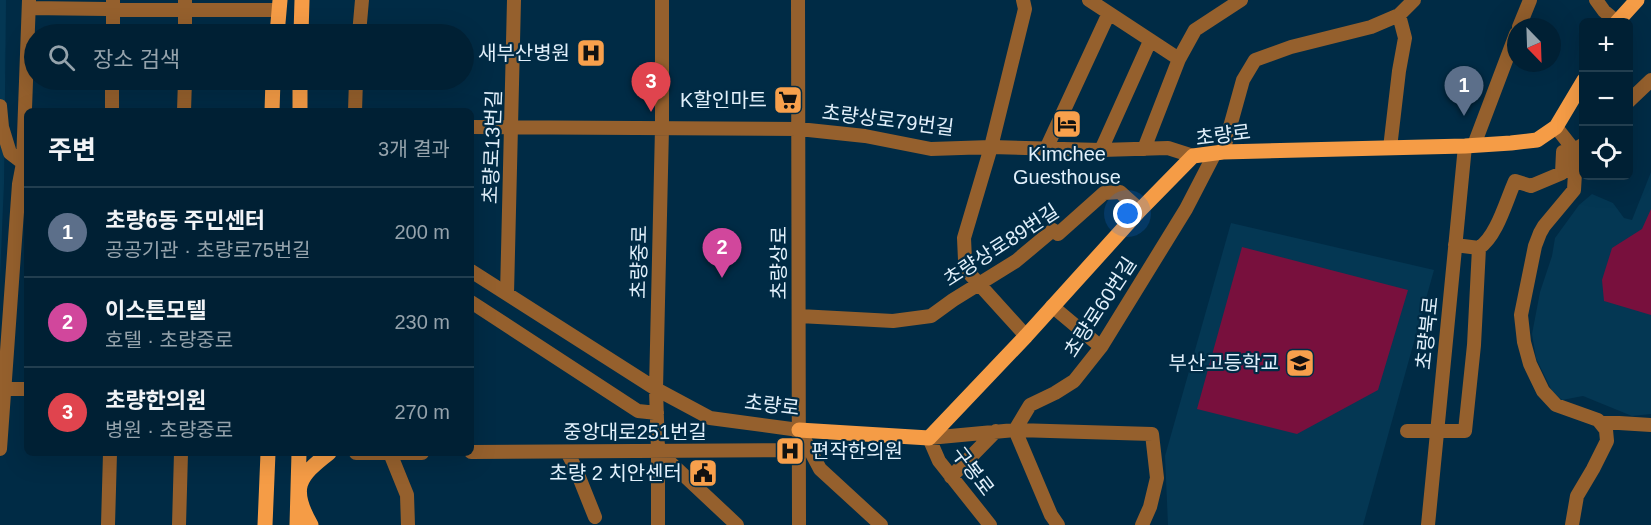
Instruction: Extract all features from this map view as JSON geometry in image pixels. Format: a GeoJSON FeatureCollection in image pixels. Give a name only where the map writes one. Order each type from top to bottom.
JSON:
{"type":"FeatureCollection","features":[{"type":"Feature","properties":{"kind":"main road"},"geometry":{"type":"LineString","coordinates":[[301,24],[302,0]]}},
{"type":"Feature","properties":{"kind":"main road"},"geometry":{"type":"LineString","coordinates":[[1621,18],[1637,0]]}},
{"type":"Feature","properties":{"kind":"main road"},"geometry":{"type":"LineString","coordinates":[[278,24],[279,5]]}},
{"type":"Feature","properties":{"kind":"main road"},"geometry":{"type":"LineString","coordinates":[[1556,127],[1579,88]]}},
{"type":"Feature","properties":{"kind":"main road"},"geometry":{"type":"LineString","coordinates":[[272,108],[273,90]]}},
{"type":"Feature","properties":{"kind":"main road"},"geometry":{"type":"LineString","coordinates":[[300,90],[300,108]]}},
{"type":"Feature","properties":{"kind":"main road","name":"초량로"},"geometry":{"type":"LineString","coordinates":[[798,430],[929,438],[1193,156],[1219,153],[1511,143],[1537,140],[1556,127]]}},
{"type":"Feature","properties":{"kind":"main road"},"geometry":{"type":"LineString","coordinates":[[265,525],[268,456]]}},
{"type":"Feature","properties":{"kind":"main road"},"geometry":{"type":"LineString","coordinates":[[297,525],[299,456]]}},
{"type":"Feature","properties":{"kind":"main road"},"geometry":{"type":"LineString","coordinates":[[310,525],[298,492],[307,472],[326,456]]}},
{"type":"Feature","properties":{"kind":"street"},"geometry":{"type":"LineString","coordinates":[[360,24],[362,0]]}},
{"type":"Feature","properties":{"kind":"street","name":"초량로13번길"},"geometry":{"type":"LineString","coordinates":[[507,294],[514,0]]}},
{"type":"Feature","properties":{"kind":"street","name":"초량중로"},"geometry":{"type":"LineString","coordinates":[[657,525],[656,389],[662,128],[662,0]]}},
{"type":"Feature","properties":{"kind":"street","name":"초량상로"},"geometry":{"type":"LineString","coordinates":[[798,0],[799,525]]}},
{"type":"Feature","properties":{"kind":"street"},"geometry":{"type":"LineString","coordinates":[[1023,0],[1025,9],[991,147],[964,238],[965,260],[969,273],[1026,336]]}},
{"type":"Feature","properties":{"kind":"street"},"geometry":{"type":"LineString","coordinates":[[1089,0],[1179,59]]}},
{"type":"Feature","properties":{"kind":"street"},"geometry":{"type":"LineString","coordinates":[[1144,149],[1179,59],[1195,30],[1241,0]]}},
{"type":"Feature","properties":{"kind":"street"},"geometry":{"type":"LineString","coordinates":[[1390,148],[1405,39],[1399,15],[1414,0]]}},
{"type":"Feature","properties":{"kind":"street"},"geometry":{"type":"LineString","coordinates":[[1523,18],[1530,0]]}},
{"type":"Feature","properties":{"kind":"street"},"geometry":{"type":"LineString","coordinates":[[1596,0],[1612,18]]}},
{"type":"Feature","properties":{"kind":"street"},"geometry":{"type":"LineString","coordinates":[[28,24],[29,4],[279,5]]}},
{"type":"Feature","properties":{"kind":"street"},"geometry":{"type":"LineString","coordinates":[[113,5],[113,24]]}},
{"type":"Feature","properties":{"kind":"street"},"geometry":{"type":"LineString","coordinates":[[185,5],[185,24]]}},
{"type":"Feature","properties":{"kind":"street"},"geometry":{"type":"LineString","coordinates":[[1046,150],[1109,14]]}},
{"type":"Feature","properties":{"kind":"street","name":"초량로60번길"},"geometry":{"type":"LineString","coordinates":[[1016,430],[1030,405],[1074,381],[1101,347],[1219,153],[1243,80],[1256,60],[1291,47],[1371,27],[1399,15]]}},
{"type":"Feature","properties":{"kind":"street"},"geometry":{"type":"LineString","coordinates":[[1101,150],[1150,41]]}},
{"type":"Feature","properties":{"kind":"street","name":"초량북로"},"geometry":{"type":"LineString","coordinates":[[1428,525],[1455,244],[1469,145],[1507,55]]}},
{"type":"Feature","properties":{"kind":"street"},"geometry":{"type":"LineString","coordinates":[[1633,98],[1651,80]]}},
{"type":"Feature","properties":{"kind":"street"},"geometry":{"type":"LineString","coordinates":[[25,108],[26,90]]}},
{"type":"Feature","properties":{"kind":"street"},"geometry":{"type":"LineString","coordinates":[[112,90],[112,108]]}},
{"type":"Feature","properties":{"kind":"street"},"geometry":{"type":"LineString","coordinates":[[184,108],[185,90]]}},
{"type":"Feature","properties":{"kind":"street"},"geometry":{"type":"LineString","coordinates":[[355,108],[356,90]]}},
{"type":"Feature","properties":{"kind":"street"},"geometry":{"type":"LineString","coordinates":[[0,106],[2,127],[10,153],[23,162]]}},
{"type":"Feature","properties":{"kind":"street","name":"초량상로79번길"},"geometry":{"type":"LineString","coordinates":[[474,127],[799,129],[865,135],[932,148],[991,147],[1046,150],[1168,148],[1193,156]]}},
{"type":"Feature","properties":{"kind":"street"},"geometry":{"type":"LineString","coordinates":[[1556,127],[1579,147]]}},
{"type":"Feature","properties":{"kind":"street"},"geometry":{"type":"LineString","coordinates":[[0,449],[23,184],[24,136]]}},
{"type":"Feature","properties":{"kind":"street"},"geometry":{"type":"LineString","coordinates":[[1455,244],[1479,248],[1486,243],[1515,181],[1531,186],[1562,173],[1563,152],[1579,147]]}},
{"type":"Feature","properties":{"kind":"street"},"geometry":{"type":"LineString","coordinates":[[1572,525],[1577,496],[1607,441],[1606,430],[1598,420],[1556,405],[1543,391],[1530,364],[1524,342],[1521,315],[1535,246],[1540,233],[1574,190],[1579,147]]}},
{"type":"Feature","properties":{"kind":"street","name":"초량상로89번길"},"geometry":{"type":"LineString","coordinates":[[799,316],[893,321],[931,316],[1016,261],[1053,230],[1058,234],[1104,194],[1120,192],[1140,210]]}},
{"type":"Feature","properties":{"kind":"street"},"geometry":{"type":"LineString","coordinates":[[1407,431],[1465,431],[1474,345],[1479,248]]}},
{"type":"Feature","properties":{"kind":"street","name":"초량로"},"geometry":{"type":"LineString","coordinates":[[474,273],[656,389],[710,418],[798,430]]}},
{"type":"Feature","properties":{"kind":"street"},"geometry":{"type":"LineString","coordinates":[[474,304],[638,411],[657,413]]}},
{"type":"Feature","properties":{"kind":"street"},"geometry":{"type":"LineString","coordinates":[[1052,306],[1101,347]]}},
{"type":"Feature","properties":{"kind":"street"},"geometry":{"type":"LineString","coordinates":[[5,389],[24,389]]}},
{"type":"Feature","properties":{"kind":"street"},"geometry":{"type":"LineString","coordinates":[[1600,423],[1651,425]]}},
{"type":"Feature","properties":{"kind":"street"},"geometry":{"type":"LineString","coordinates":[[798,430],[820,469],[880,525]]}},
{"type":"Feature","properties":{"kind":"street"},"geometry":{"type":"LineString","coordinates":[[929,438],[1016,430],[1152,434],[1157,478],[1150,507],[1142,525]]}},
{"type":"Feature","properties":{"kind":"street"},"geometry":{"type":"LineString","coordinates":[[1016,430],[1051,515],[1058,525]]}},
{"type":"Feature","properties":{"kind":"street"},"geometry":{"type":"LineString","coordinates":[[951,477],[996,431]]}},
{"type":"Feature","properties":{"kind":"street","name":"구봉로"},"geometry":{"type":"LineString","coordinates":[[929,438],[939,461],[990,525]]}},
{"type":"Feature","properties":{"kind":"street","name":"중앙대로251번길"},"geometry":{"type":"LineString","coordinates":[[474,453],[799,450]]}},
{"type":"Feature","properties":{"kind":"street"},"geometry":{"type":"LineString","coordinates":[[658,451],[737,525]]}},
{"type":"Feature","properties":{"kind":"street"},"geometry":{"type":"LineString","coordinates":[[567,452],[595,517]]}},
{"type":"Feature","properties":{"kind":"street"},"geometry":{"type":"LineString","coordinates":[[108,525],[110,456]]}},
{"type":"Feature","properties":{"kind":"street"},"geometry":{"type":"LineString","coordinates":[[179,525],[181,456]]}},
{"type":"Feature","properties":{"kind":"street"},"geometry":{"type":"LineString","coordinates":[[391,456],[407,495],[408,525]]}},
{"type":"Feature","properties":{"kind":"shaded area"},"geometry":{"type":"Polygon","coordinates":[[[0,0],[6,0],[4,184],[0,277],[0,0]]]}},
{"type":"Feature","properties":{"kind":"shaded area"},"geometry":{"type":"Polygon","coordinates":[[[1651,172],[1651,414],[1632,416],[1583,396],[1562,400],[1552,391],[1536,358],[1532,334],[1540,292],[1552,256],[1555,238],[1579,205],[1592,194],[1613,203],[1624,218],[1632,220],[1651,172]]]}},
{"type":"Feature","properties":{"kind":"shaded area"},"geometry":{"type":"Polygon","coordinates":[[[1651,209],[1651,315],[1604,301],[1602,280],[1612,248],[1642,229],[1651,209]]]}},
{"type":"Feature","properties":{"kind":"shaded area","name":"부산고등학교"},"geometry":{"type":"Polygon","coordinates":[[[1231,223],[1434,270],[1363,525],[1168,525],[1165,456],[1231,223]]]}},
{"type":"Feature","properties":{"kind":"shaded area"},"geometry":{"type":"Polygon","coordinates":[[[1242,247],[1408,290],[1378,390],[1297,434],[1197,409],[1242,247]]]}},
{"type":"Feature","properties":{"kind":"place","name":"새부산병원"},"geometry":{"type":"Point","coordinates":[591,53]}},
{"type":"Feature","properties":{"kind":"place","name":"K할인마트"},"geometry":{"type":"Point","coordinates":[788,100]}},
{"type":"Feature","properties":{"kind":"place","name":"초량한의원"},"geometry":{"type":"Point","coordinates":[651,112]}},
{"type":"Feature","properties":{"kind":"place","name":"초량6동 주민센터"},"geometry":{"type":"Point","coordinates":[1464,116]}},
{"type":"Feature","properties":{"kind":"place","name":"Kimchee Guesthouse"},"geometry":{"type":"Point","coordinates":[1067,124]}},
{"type":"Feature","properties":{"kind":"place","name":"이스튼모텔"},"geometry":{"type":"Point","coordinates":[722,278]}},
{"type":"Feature","properties":{"kind":"place","name":"부산고등학교"},"geometry":{"type":"Point","coordinates":[1300,363]}},
{"type":"Feature","properties":{"kind":"place","name":"편작한의원"},"geometry":{"type":"Point","coordinates":[790,451]}},
{"type":"Feature","properties":{"kind":"place","name":"초량 2 치안센터"},"geometry":{"type":"Point","coordinates":[703,473]}}]}
